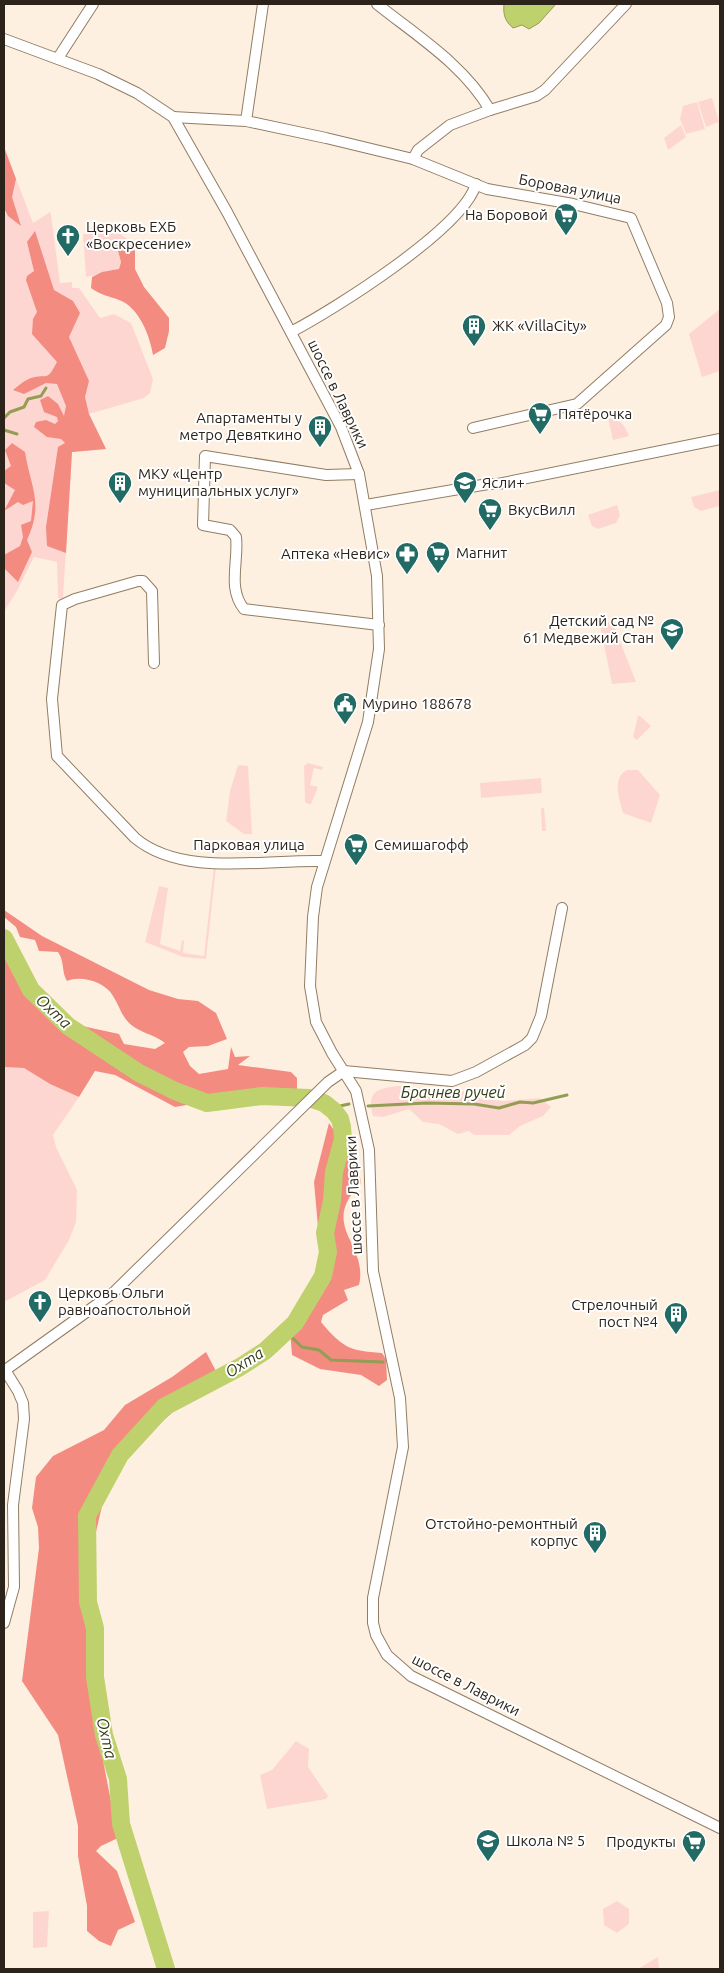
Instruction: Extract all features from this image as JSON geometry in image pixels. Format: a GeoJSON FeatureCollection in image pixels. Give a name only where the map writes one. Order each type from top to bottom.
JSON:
{"type":"FeatureCollection","features":[{"type":"Feature","properties":{"kind":"street"},"geometry":{"type":"LineString","coordinates":[[58,58],[93,4]]}},
{"type":"Feature","properties":{"kind":"street"},"geometry":{"type":"LineString","coordinates":[[246,121],[262,4]]}},
{"type":"Feature","properties":{"kind":"street"},"geometry":{"type":"LineString","coordinates":[[377,4],[466,75],[479,91],[490,110]]}},
{"type":"Feature","properties":{"kind":"street"},"geometry":{"type":"LineString","coordinates":[[413,159],[418,150],[450,125],[530,98],[545,90],[626,4]]}},
{"type":"Feature","properties":{"kind":"street"},"geometry":{"type":"LineString","coordinates":[[4,39],[98,74],[129,89],[173,117]]}},
{"type":"Feature","properties":{"kind":"street","name":"Боровая улица"},"geometry":{"type":"LineString","coordinates":[[173,117],[246,121],[413,159],[487,189],[573,204],[631,218],[667,303],[669,317],[661,331],[576,404],[474,428]]}},
{"type":"Feature","properties":{"kind":"street","name":"шоссе в Лаврики"},"geometry":{"type":"LineString","coordinates":[[173,117],[227,212],[341,427],[359,474],[378,576],[379,649],[371,709],[324,861],[313,917],[310,986],[316,1022],[357,1095],[363,1118],[369,1156],[373,1271],[396,1375],[402,1419],[403,1448],[373,1598],[373,1624],[380,1645],[395,1664],[412,1676],[720,1828]]}},
{"type":"Feature","properties":{"kind":"street"},"geometry":{"type":"LineString","coordinates":[[291,332],[322,316],[396,266],[444,226],[467,201],[476,184]]}},
{"type":"Feature","properties":{"kind":"street"},"geometry":{"type":"LineString","coordinates":[[366,505],[488,484],[498,484],[720,439]]}},
{"type":"Feature","properties":{"kind":"street"},"geometry":{"type":"LineString","coordinates":[[359,474],[326,475],[205,456],[203,525],[230,530],[236,537],[234,588],[236,600],[244,609],[379,625]]}},
{"type":"Feature","properties":{"kind":"street","name":"Парковая улица"},"geometry":{"type":"LineString","coordinates":[[154,663],[152,591],[143,581],[74,599],[62,605],[52,700],[57,756],[139,842],[180,860],[205,862],[324,861]]}},
{"type":"Feature","properties":{"kind":"street"},"geometry":{"type":"LineString","coordinates":[[4,1623],[14,1587],[13,1505],[24,1420],[23,1403],[4,1371],[113,1293],[328,1082],[344,1071],[452,1081],[476,1072],[524,1044],[537,1030],[541,1016],[562,908]]}},
{"type":"Feature","properties":{"kind":"shaded area"},"geometry":{"type":"Polygon","coordinates":[[[504,4],[556,4],[539,23],[529,29],[522,25],[513,28],[510,25],[505,18],[504,4]]]}},
{"type":"Feature","properties":{"kind":"shaded area"},"geometry":{"type":"Polygon","coordinates":[[[712,98],[719,122],[706,127],[698,102],[712,98]]]}},
{"type":"Feature","properties":{"kind":"shaded area"},"geometry":{"type":"Polygon","coordinates":[[[697,102],[705,129],[686,134],[680,119],[683,106],[697,102]]]}},
{"type":"Feature","properties":{"kind":"shaded area"},"geometry":{"type":"Polygon","coordinates":[[[681,125],[686,137],[668,150],[664,138],[681,125]]]}},
{"type":"Feature","properties":{"kind":"shaded area"},"geometry":{"type":"Polygon","coordinates":[[[4,147],[33,223],[50,212],[60,283],[72,282],[72,288],[79,288],[100,318],[114,314],[131,323],[153,379],[150,393],[144,398],[89,414],[106,449],[72,452],[63,598],[58,598],[57,562],[34,557],[4,612],[4,147]]]}},
{"type":"Feature","properties":{"kind":"shaded area"},"geometry":{"type":"Polygon","coordinates":[[[4,147],[16,179],[12,197],[21,226],[8,216],[4,208],[4,147]]]}},
{"type":"Feature","properties":{"kind":"shaded area"},"geometry":{"type":"Polygon","coordinates":[[[103,225],[115,228],[125,238],[117,247],[121,262],[119,270],[86,277],[83,234],[87,234],[87,229],[103,225]]]}},
{"type":"Feature","properties":{"kind":"shaded area"},"geometry":{"type":"Polygon","coordinates":[[[35,231],[54,290],[73,301],[80,313],[69,337],[89,381],[85,397],[89,414],[106,449],[72,452],[66,553],[47,546],[46,527],[58,447],[65,443],[61,439],[47,437],[34,427],[36,422],[46,420],[55,424],[58,421],[57,417],[44,412],[40,400],[48,396],[58,404],[64,416],[66,406],[57,384],[46,383],[24,394],[13,390],[29,379],[48,375],[57,362],[32,334],[33,319],[37,312],[26,280],[27,276],[34,271],[27,242],[35,231]]]}},
{"type":"Feature","properties":{"kind":"shaded area"},"geometry":{"type":"Polygon","coordinates":[[[125,238],[135,251],[135,269],[144,287],[169,318],[169,331],[165,348],[153,355],[146,331],[138,315],[126,304],[91,288],[92,277],[102,272],[119,269],[121,262],[117,247],[125,238]]]}},
{"type":"Feature","properties":{"kind":"shaded area"},"geometry":{"type":"Polygon","coordinates":[[[720,309],[720,371],[702,377],[689,334],[720,309]]]}},
{"type":"Feature","properties":{"kind":"shaded area"},"geometry":{"type":"Polygon","coordinates":[[[608,418],[622,423],[629,436],[613,440],[608,418]]]}},
{"type":"Feature","properties":{"kind":"shaded area"},"geometry":{"type":"Polygon","coordinates":[[[12,443],[25,452],[35,496],[35,516],[27,540],[32,552],[18,582],[4,568],[4,555],[20,546],[23,537],[21,525],[31,521],[33,501],[23,505],[18,502],[4,511],[15,490],[4,483],[4,471],[11,466],[5,450],[12,443]]]}},
{"type":"Feature","properties":{"kind":"shaded area"},"geometry":{"type":"Polygon","coordinates":[[[720,490],[719,506],[701,511],[694,507],[691,497],[720,490]]]}},
{"type":"Feature","properties":{"kind":"shaded area"},"geometry":{"type":"Polygon","coordinates":[[[617,505],[620,515],[616,523],[598,529],[592,526],[588,515],[617,505]]]}},
{"type":"Feature","properties":{"kind":"shaded area"},"geometry":{"type":"Polygon","coordinates":[[[612,621],[636,682],[612,684],[600,625],[612,621]]]}},
{"type":"Feature","properties":{"kind":"shaded area"},"geometry":{"type":"Polygon","coordinates":[[[638,716],[651,726],[637,740],[633,737],[638,716]]]}},
{"type":"Feature","properties":{"kind":"shaded area"},"geometry":{"type":"Polygon","coordinates":[[[308,763],[323,767],[322,770],[314,768],[310,785],[318,787],[311,804],[305,802],[304,766],[308,763]]]}},
{"type":"Feature","properties":{"kind":"shaded area"},"geometry":{"type":"Polygon","coordinates":[[[238,765],[248,766],[252,834],[244,834],[226,821],[230,791],[238,765]]]}},
{"type":"Feature","properties":{"kind":"shaded area"},"geometry":{"type":"Polygon","coordinates":[[[627,770],[638,770],[660,795],[651,823],[623,813],[618,784],[619,778],[627,770]]]}},
{"type":"Feature","properties":{"kind":"shaded area"},"geometry":{"type":"Polygon","coordinates":[[[541,778],[542,793],[481,798],[480,783],[541,778]]]}},
{"type":"Feature","properties":{"kind":"shaded area"},"geometry":{"type":"Polygon","coordinates":[[[541,808],[544,808],[546,831],[542,831],[541,808]]]}},
{"type":"Feature","properties":{"kind":"shaded area"},"geometry":{"type":"Polygon","coordinates":[[[214,866],[216,867],[206,959],[183,957],[145,942],[159,886],[168,888],[160,944],[180,951],[182,940],[184,941],[183,953],[204,956],[214,866]]]}},
{"type":"Feature","properties":{"kind":"shaded area"},"geometry":{"type":"Polygon","coordinates":[[[4,910],[42,936],[149,990],[178,999],[198,1001],[216,1013],[227,1039],[208,1046],[189,1047],[183,1052],[190,1066],[199,1074],[228,1069],[231,1047],[235,1057],[250,1056],[238,1065],[291,1072],[297,1078],[297,1090],[271,1090],[175,1107],[115,1075],[95,1071],[79,1097],[50,1084],[24,1068],[4,1067],[4,944],[17,967],[24,966],[35,987],[73,1024],[119,1034],[124,1044],[155,1049],[165,1043],[129,1023],[113,996],[104,986],[85,979],[67,981],[62,959],[58,952],[39,951],[35,940],[20,937],[16,927],[4,917],[4,910]]]}},
{"type":"Feature","properties":{"kind":"shaded area"},"geometry":{"type":"Polygon","coordinates":[[[4,1067],[24,1068],[50,1084],[79,1097],[53,1135],[56,1147],[77,1190],[76,1222],[69,1240],[45,1280],[4,1302],[4,1067]]]}},
{"type":"Feature","properties":{"kind":"shaded area"},"geometry":{"type":"Polygon","coordinates":[[[399,1086],[469,1092],[481,1099],[504,1101],[540,1098],[551,1107],[543,1116],[520,1126],[509,1135],[474,1135],[469,1131],[458,1134],[439,1124],[423,1122],[409,1109],[383,1117],[373,1116],[371,1101],[376,1092],[385,1088],[399,1086]]]}},
{"type":"Feature","properties":{"kind":"shaded area"},"geometry":{"type":"Polygon","coordinates":[[[329,1123],[358,1166],[361,1183],[349,1198],[344,1212],[344,1224],[360,1270],[359,1285],[344,1290],[348,1300],[323,1315],[321,1322],[335,1337],[347,1346],[362,1351],[382,1353],[386,1359],[387,1380],[379,1386],[361,1375],[320,1369],[292,1355],[289,1318],[306,1297],[322,1272],[314,1182],[329,1123]]]}},
{"type":"Feature","properties":{"kind":"shaded area"},"geometry":{"type":"Polygon","coordinates":[[[206,1352],[217,1373],[130,1450],[105,1493],[92,1549],[85,1614],[89,1673],[96,1724],[118,1838],[101,1846],[96,1851],[117,1871],[135,1922],[118,1930],[111,1946],[99,1941],[87,1931],[87,1906],[78,1856],[78,1826],[58,1735],[22,1681],[39,1548],[38,1527],[32,1508],[36,1477],[53,1456],[104,1430],[125,1405],[172,1377],[206,1352]]]}},
{"type":"Feature","properties":{"kind":"shaded area"},"geometry":{"type":"Polygon","coordinates":[[[296,1741],[309,1749],[308,1767],[328,1796],[326,1799],[267,1809],[260,1775],[272,1770],[296,1741]]]}},
{"type":"Feature","properties":{"kind":"shaded area"},"geometry":{"type":"Polygon","coordinates":[[[617,1901],[629,1909],[629,1924],[617,1933],[604,1925],[603,1909],[617,1901]]]}},
{"type":"Feature","properties":{"kind":"shaded area"},"geometry":{"type":"Polygon","coordinates":[[[49,1911],[47,1947],[33,1948],[33,1912],[49,1911]]]}},
{"type":"Feature","properties":{"kind":"shaded area"},"geometry":{"type":"Polygon","coordinates":[[[658,1957],[659,1969],[638,1969],[658,1957]]]}},
{"type":"Feature","properties":{"kind":"waterway"},"geometry":{"type":"LineString","coordinates":[[4,418],[10,412],[24,407],[28,399],[41,396],[46,388]]}},
{"type":"Feature","properties":{"kind":"waterway"},"geometry":{"type":"LineString","coordinates":[[4,430],[17,434]]}},
{"type":"Feature","properties":{"kind":"waterway","name":"Охта"},"geometry":{"type":"LineString","coordinates":[[4,938],[31,990],[68,1026],[139,1073],[175,1091],[207,1103],[262,1096],[309,1098],[324,1103],[334,1111],[340,1119],[342,1127],[343,1139],[334,1172],[332,1201],[325,1233],[328,1252],[323,1276],[295,1323],[265,1351],[240,1367],[164,1407],[120,1455],[87,1516],[88,1602],[95,1628],[95,1677],[104,1735],[118,1779],[121,1824],[166,1969]]}},
{"type":"Feature","properties":{"kind":"waterway","name":"Брачнев ручей"},"geometry":{"type":"LineString","coordinates":[[368,1106],[426,1103],[474,1104],[499,1108],[520,1102],[533,1103],[567,1095]]}},
{"type":"Feature","properties":{"kind":"waterway","name":"Брачнев ручей"},"geometry":{"type":"LineString","coordinates":[[334,1111],[340,1106],[349,1104]]}},
{"type":"Feature","properties":{"kind":"waterway"},"geometry":{"type":"LineString","coordinates":[[286,1332],[302,1347],[319,1350],[331,1360],[383,1362]]}},
{"type":"Feature","properties":{"kind":"place","name":"На Боровой"},"geometry":{"type":"Point","coordinates":[566,236]}},
{"type":"Feature","properties":{"kind":"place","name":"Церковь ЕХБ «Воскресение»"},"geometry":{"type":"Point","coordinates":[68,257]}},
{"type":"Feature","properties":{"kind":"place","name":"ЖК «VillaCity»"},"geometry":{"type":"Point","coordinates":[474,347]}},
{"type":"Feature","properties":{"kind":"place","name":"Пятёрочка"},"geometry":{"type":"Point","coordinates":[540,435]}},
{"type":"Feature","properties":{"kind":"place","name":"Апартаменты у метро Девяткино"},"geometry":{"type":"Point","coordinates":[320,448]}},
{"type":"Feature","properties":{"kind":"place","name":"МКУ «Центр муниципальных услуг»"},"geometry":{"type":"Point","coordinates":[120,504]}},
{"type":"Feature","properties":{"kind":"place","name":"Ясли+"},"geometry":{"type":"Point","coordinates":[465,504]}},
{"type":"Feature","properties":{"kind":"place","name":"ВкусВилл"},"geometry":{"type":"Point","coordinates":[490,531]}},
{"type":"Feature","properties":{"kind":"place","name":"Магнит"},"geometry":{"type":"Point","coordinates":[438,574]}},
{"type":"Feature","properties":{"kind":"place","name":"Аптека «Невис»"},"geometry":{"type":"Point","coordinates":[407,575]}},
{"type":"Feature","properties":{"kind":"place","name":"Детский сад № 61 Медвежий Стан"},"geometry":{"type":"Point","coordinates":[672,651]}},
{"type":"Feature","properties":{"kind":"place","name":"Мурино 188678"},"geometry":{"type":"Point","coordinates":[345,725]}},
{"type":"Feature","properties":{"kind":"place","name":"Семишагофф"},"geometry":{"type":"Point","coordinates":[356,866]}},
{"type":"Feature","properties":{"kind":"place","name":"Церковь Ольги равноапостольной"},"geometry":{"type":"Point","coordinates":[40,1323]}},
{"type":"Feature","properties":{"kind":"place","name":"Стрелочный пост №4"},"geometry":{"type":"Point","coordinates":[676,1335]}},
{"type":"Feature","properties":{"kind":"place","name":"Отстойно-ремонтный корпус"},"geometry":{"type":"Point","coordinates":[595,1554]}},
{"type":"Feature","properties":{"kind":"place","name":"Школа № 5"},"geometry":{"type":"Point","coordinates":[488,1862]}},
{"type":"Feature","properties":{"kind":"place","name":"Продукты"},"geometry":{"type":"Point","coordinates":[694,1863]}}]}
